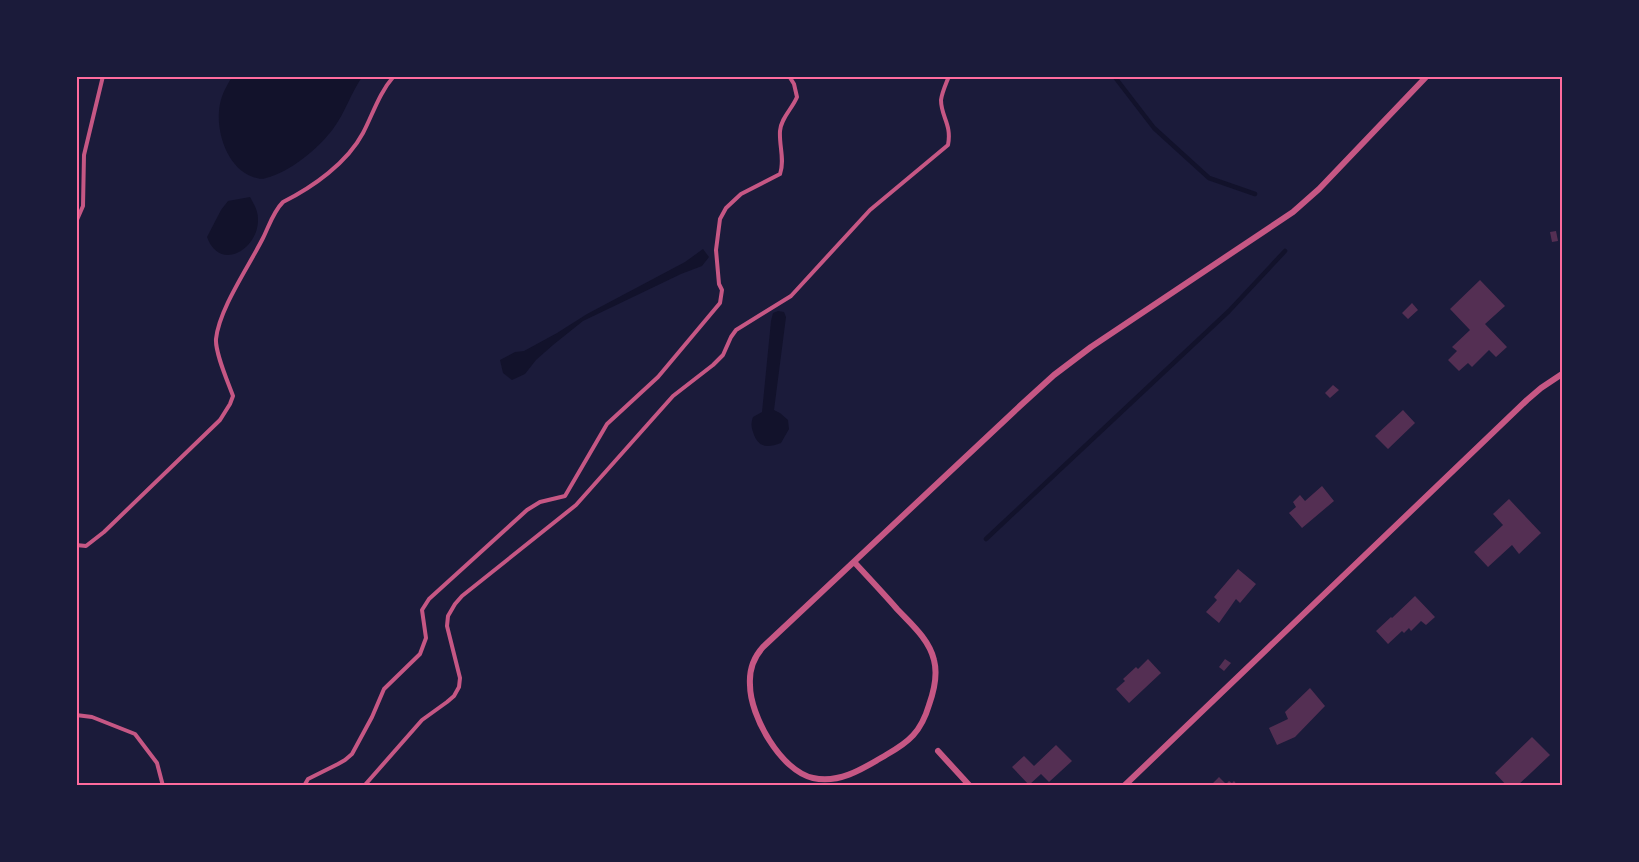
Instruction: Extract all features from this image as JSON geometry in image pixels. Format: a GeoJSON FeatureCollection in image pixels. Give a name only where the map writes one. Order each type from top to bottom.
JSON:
{"type":"FeatureCollection","features":[{"type":"Feature","properties":{"kind":"street"},"geometry":{"type":"LineString","coordinates":[[854,562],[927,644],[934,661],[933,692],[922,724],[905,744],[855,772],[832,779],[814,778],[800,773],[789,764],[767,736],[754,709],[749,684],[751,667],[758,652],[1021,405],[1072,361],[1280,221],[1306,201],[1427,76]]}},
{"type":"Feature","properties":{"kind":"street"},"geometry":{"type":"LineString","coordinates":[[1124,786],[1527,400],[1563,374]]}},
{"type":"Feature","properties":{"kind":"street"},"geometry":{"type":"LineString","coordinates":[[938,751],[970,786]]}},
{"type":"Feature","properties":{"kind":"lane"},"geometry":{"type":"LineString","coordinates":[[76,222],[83,206],[84,155],[103,76]]}},
{"type":"Feature","properties":{"kind":"lane"},"geometry":{"type":"LineString","coordinates":[[76,545],[86,546],[104,532],[220,420],[231,404],[233,396],[216,340],[219,322],[225,309],[276,208],[329,172],[347,156],[362,134],[380,95],[394,76]]}},
{"type":"Feature","properties":{"kind":"lane"},"geometry":{"type":"LineString","coordinates":[[304,786],[308,779],[352,754],[384,689],[420,654],[426,638],[422,610],[429,599],[527,510],[540,501],[565,496],[607,424],[658,377],[720,303],[722,290],[719,284],[716,250],[720,219],[726,208],[741,194],[780,174],[782,167],[781,124],[797,98],[789,76]]}},
{"type":"Feature","properties":{"kind":"lane"},"geometry":{"type":"LineString","coordinates":[[364,786],[422,720],[454,696],[459,687],[460,678],[447,626],[448,616],[455,604],[576,505],[673,396],[723,355],[736,330],[790,296],[870,210],[948,145],[949,128],[941,99],[949,76]]}},
{"type":"Feature","properties":{"kind":"lane"},"geometry":{"type":"LineString","coordinates":[[76,715],[92,717],[135,734],[157,763],[163,786]]}},
{"type":"Feature","properties":{"kind":"shaded area"},"geometry":{"type":"Polygon","coordinates":[[[232,77],[362,77],[327,137],[294,165],[262,179],[244,173],[231,158],[222,140],[219,120],[220,106],[223,93],[232,77]]]}},
{"type":"Feature","properties":{"kind":"shaded area"},"geometry":{"type":"Polygon","coordinates":[[[250,197],[257,210],[258,219],[257,230],[252,240],[238,253],[221,254],[213,248],[207,237],[228,201],[250,197]]]}},
{"type":"Feature","properties":{"kind":"shaded area"},"geometry":{"type":"Polygon","coordinates":[[[703,249],[709,257],[702,266],[583,321],[536,360],[525,374],[512,380],[503,373],[500,360],[515,352],[524,351],[557,333],[587,314],[685,262],[703,249]]]}},
{"type":"Feature","properties":{"kind":"shaded area"},"geometry":{"type":"Polygon","coordinates":[[[784,312],[786,317],[774,410],[788,420],[789,429],[781,443],[767,446],[760,444],[755,437],[752,423],[753,417],[762,412],[771,321],[773,313],[784,312]]]}},
{"type":"Feature","properties":{"kind":"building"},"geometry":{"type":"Polygon","coordinates":[[[1556,231],[1558,241],[1552,242],[1550,232],[1556,231]]]}},
{"type":"Feature","properties":{"kind":"building"},"geometry":{"type":"Polygon","coordinates":[[[1480,280],[1505,306],[1485,324],[1507,347],[1496,357],[1489,350],[1472,367],[1468,363],[1459,371],[1448,360],[1457,351],[1452,347],[1470,330],[1450,309],[1480,280]]]}},
{"type":"Feature","properties":{"kind":"building"},"geometry":{"type":"Polygon","coordinates":[[[1412,303],[1418,310],[1408,319],[1402,313],[1412,303]]]}},
{"type":"Feature","properties":{"kind":"building"},"geometry":{"type":"Polygon","coordinates":[[[1333,385],[1339,390],[1330,398],[1325,393],[1333,385]]]}},
{"type":"Feature","properties":{"kind":"building"},"geometry":{"type":"Polygon","coordinates":[[[1403,410],[1415,423],[1388,449],[1375,436],[1403,410]]]}},
{"type":"Feature","properties":{"kind":"building"},"geometry":{"type":"Polygon","coordinates":[[[1322,486],[1334,501],[1302,528],[1289,513],[1296,507],[1293,502],[1300,495],[1305,501],[1322,486]]]}},
{"type":"Feature","properties":{"kind":"building"},"geometry":{"type":"Polygon","coordinates":[[[1509,499],[1541,533],[1519,554],[1512,545],[1488,567],[1474,552],[1503,525],[1493,514],[1509,499]]]}},
{"type":"Feature","properties":{"kind":"building"},"geometry":{"type":"Polygon","coordinates":[[[1238,569],[1256,584],[1240,603],[1236,599],[1219,623],[1206,612],[1217,600],[1214,597],[1238,569]]]}},
{"type":"Feature","properties":{"kind":"building"},"geometry":{"type":"Polygon","coordinates":[[[1415,596],[1435,617],[1426,625],[1421,621],[1411,631],[1409,628],[1404,633],[1402,631],[1388,644],[1376,631],[1415,596]]]}},
{"type":"Feature","properties":{"kind":"building"},"geometry":{"type":"Polygon","coordinates":[[[1148,659],[1161,673],[1129,703],[1116,689],[1125,681],[1123,679],[1148,659]]]}},
{"type":"Feature","properties":{"kind":"building"},"geometry":{"type":"Polygon","coordinates":[[[1225,659],[1231,663],[1224,671],[1219,667],[1225,659]]]}},
{"type":"Feature","properties":{"kind":"building"},"geometry":{"type":"Polygon","coordinates":[[[1310,688],[1325,706],[1295,737],[1277,745],[1269,728],[1288,719],[1285,712],[1310,688]]]}},
{"type":"Feature","properties":{"kind":"building"},"geometry":{"type":"Polygon","coordinates":[[[1532,737],[1550,755],[1517,786],[1507,786],[1495,773],[1532,737]]]}},
{"type":"Feature","properties":{"kind":"building"},"geometry":{"type":"Polygon","coordinates":[[[1056,745],[1072,761],[1049,782],[1041,774],[1029,785],[1012,767],[1024,756],[1034,766],[1056,745]]]}},
{"type":"Feature","properties":{"kind":"building"},"geometry":{"type":"Polygon","coordinates":[[[1219,777],[1226,784],[1234,781],[1238,786],[1210,786],[1219,777]]]}},
{"type":"Feature","properties":{"kind":"waterway"},"geometry":{"type":"LineString","coordinates":[[1114,76],[1154,128],[1209,178],[1255,194]]}},
{"type":"Feature","properties":{"kind":"waterway"},"geometry":{"type":"LineString","coordinates":[[986,539],[1229,311],[1285,251]]}}]}
